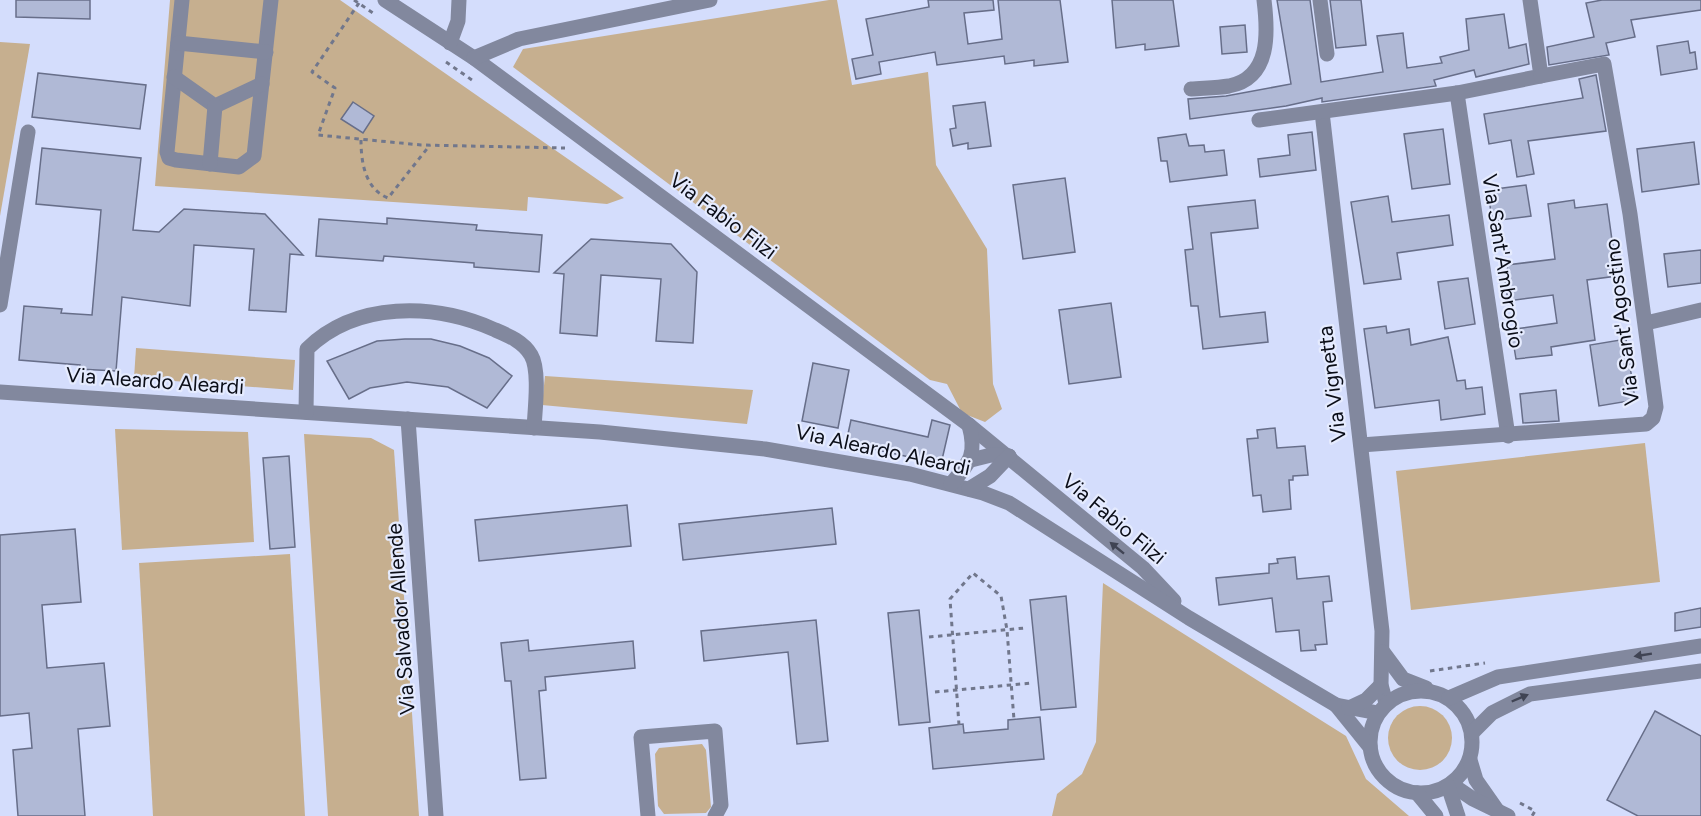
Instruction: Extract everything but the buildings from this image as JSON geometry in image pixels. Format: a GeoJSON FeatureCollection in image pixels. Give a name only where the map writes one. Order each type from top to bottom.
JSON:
{"type":"FeatureCollection","features":[{"type":"Feature","properties":{"kind":"street"},"geometry":{"type":"LineString","coordinates":[[182,0],[167,152],[169,158],[239,167],[254,156],[271,0]]}},
{"type":"Feature","properties":{"kind":"street","name":"Via Fabio Filzi"},"geometry":{"type":"LineString","coordinates":[[385,0],[474,58],[969,425],[1143,568],[1189,618]]}},
{"type":"Feature","properties":{"kind":"street"},"geometry":{"type":"LineString","coordinates":[[450,43],[458,21],[459,0]]}},
{"type":"Feature","properties":{"kind":"street"},"geometry":{"type":"LineString","coordinates":[[474,58],[519,39],[643,7],[710,0]]}},
{"type":"Feature","properties":{"kind":"street"},"geometry":{"type":"LineString","coordinates":[[1191,90],[1232,86],[1254,73],[1266,51],[1268,27],[1264,0]]}},
{"type":"Feature","properties":{"kind":"street"},"geometry":{"type":"LineString","coordinates":[[1320,0],[1327,54]]}},
{"type":"Feature","properties":{"kind":"street"},"geometry":{"type":"LineString","coordinates":[[1259,120],[1457,93],[1541,76],[1530,0]]}},
{"type":"Feature","properties":{"kind":"street"},"geometry":{"type":"LineString","coordinates":[[178,43],[266,52]]}},
{"type":"Feature","properties":{"kind":"street","name":"Via Sant'Agostino"},"geometry":{"type":"LineString","coordinates":[[1360,445],[1508,436],[1646,424],[1653,418],[1656,407],[1646,322],[1604,64],[1541,76]]}},
{"type":"Feature","properties":{"kind":"street"},"geometry":{"type":"LineString","coordinates":[[174,77],[215,106]]}},
{"type":"Feature","properties":{"kind":"street"},"geometry":{"type":"LineString","coordinates":[[215,106],[262,84]]}},
{"type":"Feature","properties":{"kind":"street","name":"Via Sant'Ambrogio"},"geometry":{"type":"LineString","coordinates":[[1457,93],[1508,436]]}},
{"type":"Feature","properties":{"kind":"street"},"geometry":{"type":"LineString","coordinates":[[210,164],[215,106]]}},
{"type":"Feature","properties":{"kind":"street","name":"Via Vignetta"},"geometry":{"type":"LineString","coordinates":[[1322,112],[1383,652],[1382,708]]}},
{"type":"Feature","properties":{"kind":"street"},"geometry":{"type":"LineString","coordinates":[[0,305],[28,132]]}},
{"type":"Feature","properties":{"kind":"street"},"geometry":{"type":"LineString","coordinates":[[1646,322],[1701,310]]}},
{"type":"Feature","properties":{"kind":"street"},"geometry":{"type":"LineString","coordinates":[[306,412],[307,349],[321,335],[368,315],[423,311],[455,316],[486,326],[515,339],[530,352],[536,363],[534,428]]}},
{"type":"Feature","properties":{"kind":"street","name":"Via Aleardo Aleardi"},"geometry":{"type":"LineString","coordinates":[[0,392],[534,428],[819,456],[951,484],[1009,503],[1189,618]]}},
{"type":"Feature","properties":{"kind":"street","name":"Via Salvador Allende"},"geometry":{"type":"LineString","coordinates":[[408,419],[436,816]]}},
{"type":"Feature","properties":{"kind":"street"},"geometry":{"type":"LineString","coordinates":[[969,425],[972,438],[971,460]]}},
{"type":"Feature","properties":{"kind":"street"},"geometry":{"type":"LineString","coordinates":[[951,484],[971,460],[991,455],[1009,456]]}},
{"type":"Feature","properties":{"kind":"street"},"geometry":{"type":"LineString","coordinates":[[969,489],[990,477],[1009,456]]}},
{"type":"Feature","properties":{"kind":"street"},"geometry":{"type":"LineString","coordinates":[[1189,618],[1343,706],[1382,708]]}},
{"type":"Feature","properties":{"kind":"street"},"geometry":{"type":"LineString","coordinates":[[1449,698],[1498,677],[1701,646]]}},
{"type":"Feature","properties":{"kind":"street"},"geometry":{"type":"LineString","coordinates":[[1383,652],[1403,679],[1449,698],[1466,715],[1473,732],[1470,760],[1476,780],[1503,813]]}},
{"type":"Feature","properties":{"kind":"street"},"geometry":{"type":"LineString","coordinates":[[1473,732],[1492,713],[1530,694],[1701,671]]}},
{"type":"Feature","properties":{"kind":"street"},"geometry":{"type":"LineString","coordinates":[[1343,706],[1366,700],[1381,685]]}},
{"type":"Feature","properties":{"kind":"street"},"geometry":{"type":"LineString","coordinates":[[1370,747],[1371,729],[1382,708],[1407,692],[1431,690]]}},
{"type":"Feature","properties":{"kind":"street"},"geometry":{"type":"LineString","coordinates":[[1343,706],[1370,747],[1382,775],[1395,786],[1417,793],[1434,792],[1449,785],[1465,769],[1470,760]]}},
{"type":"Feature","properties":{"kind":"street"},"geometry":{"type":"LineString","coordinates":[[648,816],[641,737],[715,731],[721,805],[715,816]]}},
{"type":"Feature","properties":{"kind":"street"},"geometry":{"type":"LineString","coordinates":[[1449,785],[1503,813]]}},
{"type":"Feature","properties":{"kind":"street"},"geometry":{"type":"LineString","coordinates":[[1449,785],[1458,816]]}},
{"type":"Feature","properties":{"kind":"street"},"geometry":{"type":"LineString","coordinates":[[1417,793],[1436,816]]}},
{"type":"Feature","properties":{"kind":"path"},"geometry":{"type":"LineString","coordinates":[[359,3],[312,72],[335,88],[318,135],[430,145],[597,148]]}},
{"type":"Feature","properties":{"kind":"path"},"geometry":{"type":"LineString","coordinates":[[361,140],[361,156],[366,174],[379,194],[388,198],[430,145]]}},
{"type":"Feature","properties":{"kind":"path"},"geometry":{"type":"LineString","coordinates":[[959,725],[950,599],[973,573],[1001,596],[1007,630],[1014,720]]}},
{"type":"Feature","properties":{"kind":"path"},"geometry":{"type":"LineString","coordinates":[[929,637],[1025,628]]}},
{"type":"Feature","properties":{"kind":"path"},"geometry":{"type":"LineString","coordinates":[[935,692],[1032,682]]}},
{"type":"Feature","properties":{"kind":"path"},"geometry":{"type":"LineString","coordinates":[[1515,800],[1535,811],[1532,816]]}},
{"type":"Feature","properties":{"kind":"shaded area"},"geometry":{"type":"Polygon","coordinates":[[[170,0],[340,0],[624,198],[607,204],[528,197],[527,211],[155,186],[170,0]]]}},
{"type":"Feature","properties":{"kind":"shaded area"},"geometry":{"type":"Polygon","coordinates":[[[837,0],[852,85],[928,72],[936,165],[987,249],[993,384],[1002,409],[985,422],[962,413],[947,384],[930,380],[513,67],[523,49],[837,0]]]}},
{"type":"Feature","properties":{"kind":"shaded area"},"geometry":{"type":"Polygon","coordinates":[[[0,42],[30,44],[0,216],[0,42]]]}},
{"type":"Feature","properties":{"kind":"shaded area"},"geometry":{"type":"Polygon","coordinates":[[[136,348],[295,360],[293,390],[134,378],[136,348]]]}},
{"type":"Feature","properties":{"kind":"shaded area"},"geometry":{"type":"Polygon","coordinates":[[[545,376],[753,390],[747,424],[542,405],[545,376]]]}},
{"type":"Feature","properties":{"kind":"shaded area"},"geometry":{"type":"Polygon","coordinates":[[[115,429],[248,432],[254,542],[122,550],[115,429]]]}},
{"type":"Feature","properties":{"kind":"shaded area"},"geometry":{"type":"Polygon","coordinates":[[[304,434],[371,438],[394,450],[419,816],[328,816],[304,434]]]}},
{"type":"Feature","properties":{"kind":"shaded area"},"geometry":{"type":"Polygon","coordinates":[[[1645,443],[1660,582],[1411,610],[1396,471],[1645,443]]]}},
{"type":"Feature","properties":{"kind":"shaded area"},"geometry":{"type":"Polygon","coordinates":[[[290,554],[305,816],[153,816],[139,563],[290,554]]]}},
{"type":"Feature","properties":{"kind":"shaded area"},"geometry":{"type":"Polygon","coordinates":[[[1103,583],[1346,736],[1366,779],[1409,816],[1052,816],[1057,794],[1082,774],[1096,742],[1103,583]]]}},
{"type":"Feature","properties":{"kind":"shaded area"},"geometry":{"type":"Polygon","coordinates":[[[1420,706],[1432,708],[1443,715],[1450,726],[1452,738],[1450,750],[1443,761],[1432,768],[1420,770],[1408,768],[1397,761],[1390,750],[1388,738],[1390,726],[1397,715],[1408,708],[1420,706]]]}},
{"type":"Feature","properties":{"kind":"shaded area"},"geometry":{"type":"Polygon","coordinates":[[[702,744],[706,750],[711,807],[706,813],[664,814],[658,806],[655,754],[659,748],[702,744]]]}}]}
